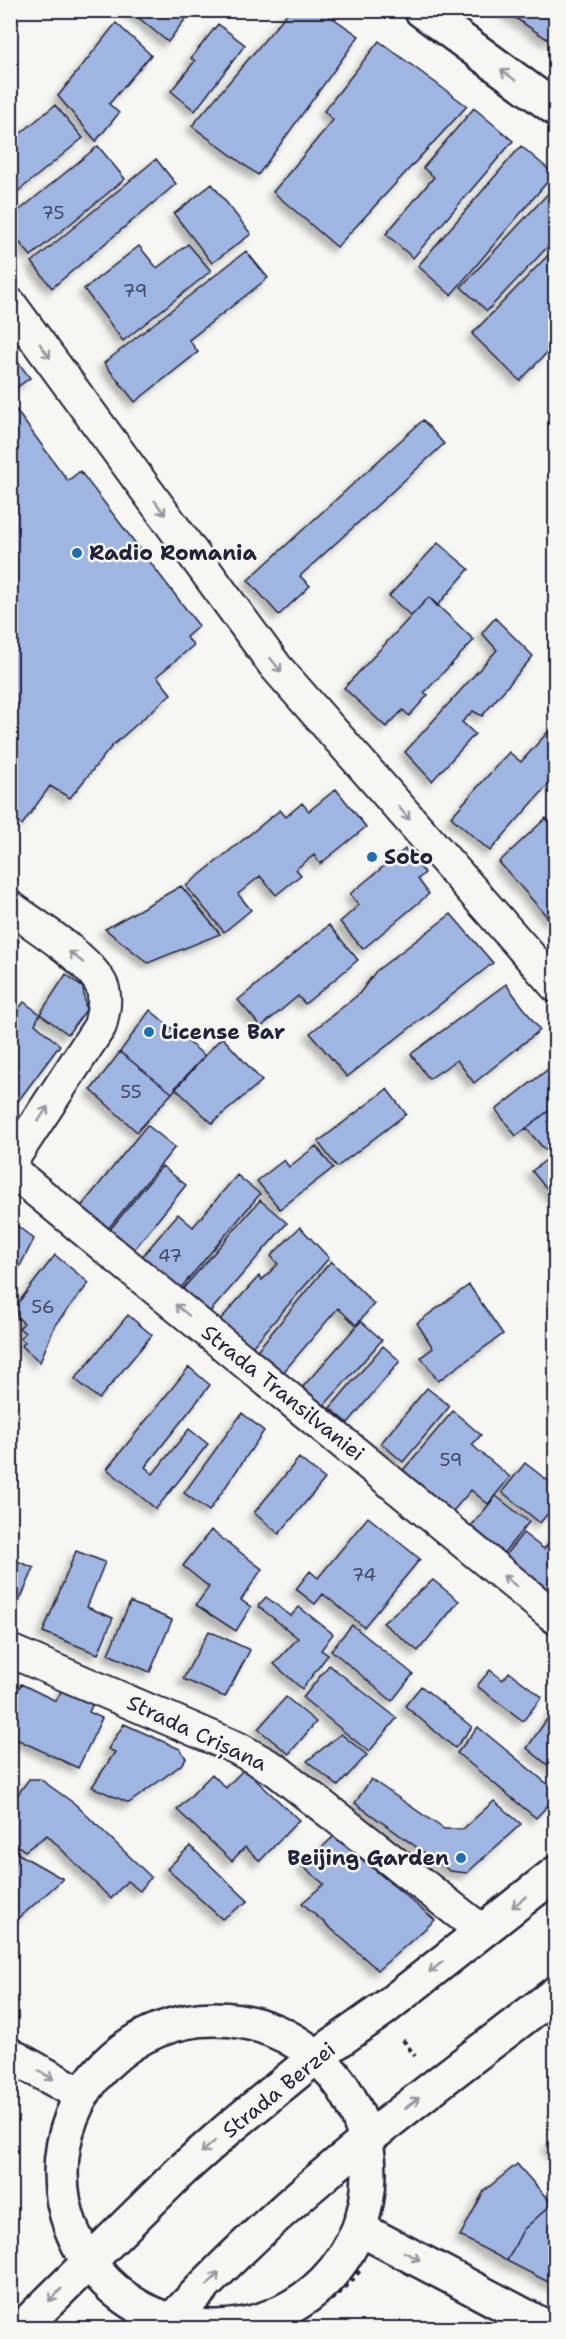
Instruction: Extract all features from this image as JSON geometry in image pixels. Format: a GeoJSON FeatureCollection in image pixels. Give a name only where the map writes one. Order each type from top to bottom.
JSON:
{"type":"FeatureCollection","features":[{"type":"Feature","properties":{"kind":"main road"},"geometry":{"type":"LineString","coordinates":[[421,10],[555,109]]}},
{"type":"Feature","properties":{"kind":"main road","name":"Strada Berzei"},"geometry":{"type":"LineString","coordinates":[[22,2328],[189,2163],[323,2052],[382,2010],[555,1874]]}},
{"type":"Feature","properties":{"kind":"main road"},"geometry":{"type":"LineString","coordinates":[[169,2325],[257,2234],[366,2139],[555,1993]]}},
{"type":"Feature","properties":{"kind":"main road"},"geometry":{"type":"LineString","coordinates":[[193,2020],[239,2020],[283,2034],[323,2052],[349,2096],[366,2139],[370,2185],[360,2229],[337,2269],[305,2314],[217,2328],[169,2325],[80,2270],[61,2185],[65,2138],[75,2091],[111,2059],[149,2033],[193,2020]]}},
{"type":"Feature","properties":{"kind":"main road"},"geometry":{"type":"LineString","coordinates":[[10,2055],[75,2091]]}},
{"type":"Feature","properties":{"kind":"main road"},"geometry":{"type":"LineString","coordinates":[[360,2229],[548,2328]]}},
{"type":"Feature","properties":{"kind":"street"},"geometry":{"type":"LineString","coordinates":[[10,304],[276,667],[555,986]]}},
{"type":"Feature","properties":{"kind":"street"},"geometry":{"type":"LineString","coordinates":[[10,908],[92,969],[103,987],[105,1005],[100,1026],[10,1163]]}},
{"type":"Feature","properties":{"kind":"street","name":"Strada Transilvaniei"},"geometry":{"type":"LineString","coordinates":[[10,1169],[555,1618]]}},
{"type":"Feature","properties":{"kind":"street","name":"Strada Crișana"},"geometry":{"type":"LineString","coordinates":[[10,1651],[237,1748],[276,1770],[482,1930]]}},
{"type":"Feature","properties":{"kind":"path"},"geometry":{"type":"LineString","coordinates":[[80,2270],[45,2197],[48,2138],[99,2050],[145,2017],[185,2006],[232,2005],[288,2022],[323,2052]]}},
{"type":"Feature","properties":{"kind":"path"},"geometry":{"type":"LineString","coordinates":[[382,2010],[436,2085]]}},
{"type":"Feature","properties":{"kind":"building"},"geometry":{"type":"Polygon","coordinates":[[[129,10],[192,10],[168,42],[129,10]]]}},
{"type":"Feature","properties":{"kind":"building"},"geometry":{"type":"Polygon","coordinates":[[[290,10],[321,10],[359,36],[258,175],[192,126],[290,10]]]}},
{"type":"Feature","properties":{"kind":"building"},"geometry":{"type":"Polygon","coordinates":[[[503,10],[556,10],[556,32],[550,41],[503,10]]]}},
{"type":"Feature","properties":{"kind":"building"},"geometry":{"type":"Polygon","coordinates":[[[116,23],[151,55],[109,104],[119,113],[96,141],[58,96],[116,23]]]}},
{"type":"Feature","properties":{"kind":"building"},"geometry":{"type":"Polygon","coordinates":[[[218,24],[245,45],[195,111],[171,91],[195,61],[191,58],[218,24]]]}},
{"type":"Feature","properties":{"kind":"building"},"geometry":{"type":"Polygon","coordinates":[[[379,41],[467,106],[337,247],[273,192],[333,120],[324,111],[379,41]]]}},
{"type":"Feature","properties":{"kind":"building"},"geometry":{"type":"Polygon","coordinates":[[[55,105],[83,138],[10,198],[10,142],[55,105]]]}},
{"type":"Feature","properties":{"kind":"building"},"geometry":{"type":"Polygon","coordinates":[[[474,108],[513,141],[413,258],[386,234],[434,177],[423,168],[474,108]]]}},
{"type":"Feature","properties":{"kind":"building"},"geometry":{"type":"Polygon","coordinates":[[[98,146],[125,179],[31,256],[10,231],[10,218],[98,146]]]}},
{"type":"Feature","properties":{"kind":"building"},"geometry":{"type":"Polygon","coordinates":[[[521,146],[554,174],[451,295],[418,266],[521,146]]]}},
{"type":"Feature","properties":{"kind":"building"},"geometry":{"type":"Polygon","coordinates":[[[156,159],[176,184],[52,288],[32,262],[156,159]]]}},
{"type":"Feature","properties":{"kind":"building"},"geometry":{"type":"Polygon","coordinates":[[[212,184],[251,234],[212,263],[174,214],[212,184]]]}},
{"type":"Feature","properties":{"kind":"building"},"geometry":{"type":"Polygon","coordinates":[[[555,186],[556,238],[487,311],[461,287],[555,186]]]}},
{"type":"Feature","properties":{"kind":"building"},"geometry":{"type":"Polygon","coordinates":[[[188,244],[211,271],[123,341],[84,289],[139,246],[157,268],[188,244]]]}},
{"type":"Feature","properties":{"kind":"building"},"geometry":{"type":"Polygon","coordinates":[[[556,247],[556,343],[520,381],[472,334],[556,247]]]}},
{"type":"Feature","properties":{"kind":"building"},"geometry":{"type":"Polygon","coordinates":[[[246,251],[268,278],[189,340],[198,352],[135,402],[104,363],[246,251]]]}},
{"type":"Feature","properties":{"kind":"building"},"geometry":{"type":"Polygon","coordinates":[[[10,351],[30,378],[10,392],[10,351]]]}},
{"type":"Feature","properties":{"kind":"building","name":"Radio Romania"},"geometry":{"type":"Polygon","coordinates":[[[10,402],[68,481],[80,471],[199,626],[186,637],[194,645],[157,676],[171,694],[112,746],[70,798],[50,786],[22,825],[12,817],[10,819],[10,402]]]}},
{"type":"Feature","properties":{"kind":"building"},"geometry":{"type":"Polygon","coordinates":[[[423,420],[444,444],[300,576],[310,586],[279,615],[248,580],[423,420]]]}},
{"type":"Feature","properties":{"kind":"building"},"geometry":{"type":"Polygon","coordinates":[[[438,543],[469,569],[437,606],[429,597],[411,616],[389,596],[438,543]]]}},
{"type":"Feature","properties":{"kind":"building"},"geometry":{"type":"Polygon","coordinates":[[[429,597],[474,640],[424,693],[428,695],[409,716],[403,710],[386,727],[344,688],[429,597]]]}},
{"type":"Feature","properties":{"kind":"building"},"geometry":{"type":"Polygon","coordinates":[[[495,618],[533,656],[482,716],[473,711],[462,722],[475,734],[432,781],[405,752],[497,650],[482,633],[495,618]]]}},
{"type":"Feature","properties":{"kind":"building"},"geometry":{"type":"Polygon","coordinates":[[[556,723],[556,776],[490,851],[451,817],[509,752],[521,762],[556,723]]]}},
{"type":"Feature","properties":{"kind":"building"},"geometry":{"type":"Polygon","coordinates":[[[336,789],[366,827],[320,864],[314,855],[296,869],[301,875],[276,895],[260,876],[238,894],[251,910],[224,932],[186,886],[280,810],[286,817],[302,803],[309,811],[336,789]]]}},
{"type":"Feature","properties":{"kind":"building"},"geometry":{"type":"Polygon","coordinates":[[[546,818],[553,825],[556,823],[556,915],[550,920],[499,862],[546,818]]]}},
{"type":"Feature","properties":{"kind":"building"},"geometry":{"type":"Polygon","coordinates":[[[405,849],[425,873],[418,879],[429,894],[363,949],[340,922],[359,905],[350,894],[405,849]]]}},
{"type":"Feature","properties":{"kind":"building"},"geometry":{"type":"Polygon","coordinates":[[[181,886],[220,934],[148,963],[105,929],[181,886]]]}},
{"type":"Feature","properties":{"kind":"building"},"geometry":{"type":"Polygon","coordinates":[[[451,914],[493,963],[347,1077],[310,1033],[359,994],[376,971],[451,914]]]}},
{"type":"Feature","properties":{"kind":"building"},"geometry":{"type":"Polygon","coordinates":[[[329,925],[358,960],[305,1004],[298,996],[261,1027],[238,1000],[329,925]]]}},
{"type":"Feature","properties":{"kind":"building"},"geometry":{"type":"Polygon","coordinates":[[[10,935],[19,941],[10,951],[10,935]]]}},
{"type":"Feature","properties":{"kind":"building"},"geometry":{"type":"Polygon","coordinates":[[[66,974],[83,988],[86,1010],[68,1034],[40,1014],[66,974]]]}},
{"type":"Feature","properties":{"kind":"building"},"geometry":{"type":"Polygon","coordinates":[[[506,984],[540,1030],[474,1083],[457,1060],[429,1079],[411,1054],[506,984]]]}},
{"type":"Feature","properties":{"kind":"building"},"geometry":{"type":"Polygon","coordinates":[[[24,1002],[40,1014],[35,1024],[60,1045],[10,1112],[10,1019],[24,1002]]]}},
{"type":"Feature","properties":{"kind":"building"},"geometry":{"type":"Polygon","coordinates":[[[150,1010],[205,1056],[172,1093],[120,1052],[150,1010]]]}},
{"type":"Feature","properties":{"kind":"building"},"geometry":{"type":"Polygon","coordinates":[[[222,1037],[262,1081],[212,1123],[175,1088],[222,1037]]]}},
{"type":"Feature","properties":{"kind":"building"},"geometry":{"type":"Polygon","coordinates":[[[120,1052],[172,1093],[137,1132],[91,1090],[120,1052]]]}},
{"type":"Feature","properties":{"kind":"building"},"geometry":{"type":"Polygon","coordinates":[[[556,1063],[556,1105],[516,1136],[496,1110],[556,1063]]]}},
{"type":"Feature","properties":{"kind":"building"},"geometry":{"type":"Polygon","coordinates":[[[387,1089],[406,1114],[337,1167],[318,1142],[387,1089]]]}},
{"type":"Feature","properties":{"kind":"building"},"geometry":{"type":"Polygon","coordinates":[[[556,1105],[556,1142],[545,1150],[526,1128],[556,1105]]]}},
{"type":"Feature","properties":{"kind":"building"},"geometry":{"type":"Polygon","coordinates":[[[147,1125],[175,1147],[107,1230],[80,1208],[147,1125]]]}},
{"type":"Feature","properties":{"kind":"building"},"geometry":{"type":"Polygon","coordinates":[[[316,1146],[333,1168],[280,1209],[257,1181],[284,1160],[289,1167],[316,1146]]]}},
{"type":"Feature","properties":{"kind":"building"},"geometry":{"type":"Polygon","coordinates":[[[556,1152],[556,1200],[532,1171],[556,1152]]]}},
{"type":"Feature","properties":{"kind":"building"},"geometry":{"type":"Polygon","coordinates":[[[162,1166],[186,1185],[132,1252],[108,1232],[162,1166]]]}},
{"type":"Feature","properties":{"kind":"building"},"geometry":{"type":"Polygon","coordinates":[[[237,1175],[260,1194],[179,1290],[141,1258],[178,1214],[193,1227],[237,1175]]]}},
{"type":"Feature","properties":{"kind":"building"},"geometry":{"type":"Polygon","coordinates":[[[260,1200],[287,1223],[208,1314],[181,1291],[260,1200]]]}},
{"type":"Feature","properties":{"kind":"building"},"geometry":{"type":"Polygon","coordinates":[[[10,1220],[34,1239],[10,1285],[10,1220]]]}},
{"type":"Feature","properties":{"kind":"building"},"geometry":{"type":"Polygon","coordinates":[[[300,1227],[329,1258],[251,1348],[220,1320],[259,1276],[262,1280],[278,1264],[271,1256],[300,1227]]]}},
{"type":"Feature","properties":{"kind":"building"},"geometry":{"type":"Polygon","coordinates":[[[55,1255],[89,1283],[55,1325],[40,1362],[22,1346],[25,1342],[20,1338],[25,1333],[19,1328],[24,1323],[18,1318],[15,1310],[55,1255]]]}},
{"type":"Feature","properties":{"kind":"building"},"geometry":{"type":"Polygon","coordinates":[[[331,1261],[374,1304],[356,1325],[338,1308],[281,1375],[255,1353],[331,1261]]]}},
{"type":"Feature","properties":{"kind":"building"},"geometry":{"type":"Polygon","coordinates":[[[469,1285],[503,1334],[438,1381],[421,1357],[433,1348],[417,1323],[469,1285]]]}},
{"type":"Feature","properties":{"kind":"building"},"geometry":{"type":"Polygon","coordinates":[[[128,1315],[152,1335],[99,1399],[75,1379],[128,1315]]]}},
{"type":"Feature","properties":{"kind":"building"},"geometry":{"type":"Polygon","coordinates":[[[361,1321],[382,1340],[321,1409],[300,1390],[361,1321]]]}},
{"type":"Feature","properties":{"kind":"building"},"geometry":{"type":"Polygon","coordinates":[[[383,1346],[400,1361],[348,1423],[330,1408],[383,1346]]]}},
{"type":"Feature","properties":{"kind":"building"},"geometry":{"type":"Polygon","coordinates":[[[189,1367],[210,1385],[145,1467],[153,1474],[189,1429],[208,1444],[156,1509],[107,1469],[189,1367]]]}},
{"type":"Feature","properties":{"kind":"building"},"geometry":{"type":"Polygon","coordinates":[[[427,1388],[450,1406],[403,1462],[381,1443],[427,1388]]]}},
{"type":"Feature","properties":{"kind":"building"},"geometry":{"type":"Polygon","coordinates":[[[453,1411],[481,1435],[472,1445],[510,1477],[488,1504],[471,1490],[448,1517],[399,1475],[453,1411]]]}},
{"type":"Feature","properties":{"kind":"building"},"geometry":{"type":"Polygon","coordinates":[[[242,1413],[264,1431],[209,1511],[184,1493],[242,1413]]]}},
{"type":"Feature","properties":{"kind":"building"},"geometry":{"type":"Polygon","coordinates":[[[299,1458],[325,1479],[279,1534],[254,1513],[299,1458]]]}},
{"type":"Feature","properties":{"kind":"building"},"geometry":{"type":"Polygon","coordinates":[[[525,1463],[556,1487],[556,1504],[540,1523],[502,1492],[525,1463]]]}},
{"type":"Feature","properties":{"kind":"building"},"geometry":{"type":"Polygon","coordinates":[[[496,1496],[529,1522],[501,1556],[468,1530],[496,1496]]]}},
{"type":"Feature","properties":{"kind":"building"},"geometry":{"type":"Polygon","coordinates":[[[368,1517],[420,1559],[364,1627],[323,1594],[315,1604],[296,1589],[310,1571],[318,1578],[368,1517]]]}},
{"type":"Feature","properties":{"kind":"building"},"geometry":{"type":"Polygon","coordinates":[[[211,1530],[262,1569],[241,1600],[251,1607],[236,1631],[196,1605],[209,1587],[183,1566],[211,1530]]]}},
{"type":"Feature","properties":{"kind":"building"},"geometry":{"type":"Polygon","coordinates":[[[523,1533],[544,1549],[556,1535],[556,1592],[553,1589],[548,1595],[503,1558],[523,1533]]]}},
{"type":"Feature","properties":{"kind":"building"},"geometry":{"type":"Polygon","coordinates":[[[76,1551],[105,1562],[87,1607],[113,1618],[98,1654],[43,1632],[76,1551]]]}},
{"type":"Feature","properties":{"kind":"building"},"geometry":{"type":"Polygon","coordinates":[[[10,1558],[34,1568],[13,1616],[10,1615],[10,1558]]]}},
{"type":"Feature","properties":{"kind":"building"},"geometry":{"type":"Polygon","coordinates":[[[433,1580],[459,1601],[418,1651],[383,1623],[433,1580]]]}},
{"type":"Feature","properties":{"kind":"building"},"geometry":{"type":"Polygon","coordinates":[[[266,1597],[291,1616],[299,1607],[333,1634],[321,1650],[328,1655],[302,1689],[274,1664],[298,1638],[258,1606],[266,1597]]]}},
{"type":"Feature","properties":{"kind":"building"},"geometry":{"type":"Polygon","coordinates":[[[130,1602],[172,1620],[150,1672],[108,1654],[130,1602]]]}},
{"type":"Feature","properties":{"kind":"building"},"geometry":{"type":"Polygon","coordinates":[[[352,1625],[413,1674],[392,1701],[331,1650],[352,1625]]]}},
{"type":"Feature","properties":{"kind":"building"},"geometry":{"type":"Polygon","coordinates":[[[209,1631],[250,1650],[225,1697],[183,1679],[209,1631]]]}},
{"type":"Feature","properties":{"kind":"building"},"geometry":{"type":"Polygon","coordinates":[[[329,1665],[397,1718],[369,1752],[303,1698],[329,1665]]]}},
{"type":"Feature","properties":{"kind":"building"},"geometry":{"type":"Polygon","coordinates":[[[490,1670],[503,1680],[509,1672],[542,1697],[523,1721],[477,1686],[490,1670]]]}},
{"type":"Feature","properties":{"kind":"building"},"geometry":{"type":"Polygon","coordinates":[[[21,1684],[56,1701],[64,1686],[94,1701],[89,1712],[102,1718],[78,1768],[10,1736],[10,1706],[21,1684]]]}},
{"type":"Feature","properties":{"kind":"building"},"geometry":{"type":"Polygon","coordinates":[[[421,1686],[472,1727],[455,1748],[405,1706],[421,1686]]]}},
{"type":"Feature","properties":{"kind":"building"},"geometry":{"type":"Polygon","coordinates":[[[286,1697],[316,1722],[289,1754],[258,1729],[286,1697]]]}},
{"type":"Feature","properties":{"kind":"building"},"geometry":{"type":"Polygon","coordinates":[[[556,1706],[556,1772],[527,1748],[556,1706]]]}},
{"type":"Feature","properties":{"kind":"building"},"geometry":{"type":"Polygon","coordinates":[[[124,1724],[180,1749],[186,1758],[181,1765],[129,1803],[92,1787],[115,1752],[108,1749],[124,1724]]]}},
{"type":"Feature","properties":{"kind":"building"},"geometry":{"type":"Polygon","coordinates":[[[478,1727],[556,1791],[556,1797],[536,1818],[457,1753],[478,1727]]]}},
{"type":"Feature","properties":{"kind":"building"},"geometry":{"type":"Polygon","coordinates":[[[341,1734],[367,1755],[338,1786],[307,1761],[341,1734]]]}},
{"type":"Feature","properties":{"kind":"building"},"geometry":{"type":"Polygon","coordinates":[[[244,1769],[299,1820],[260,1861],[245,1847],[232,1861],[177,1810],[212,1774],[226,1788],[244,1769]]]}},
{"type":"Feature","properties":{"kind":"building"},"geometry":{"type":"Polygon","coordinates":[[[29,1779],[40,1779],[75,1804],[151,1877],[140,1891],[127,1881],[111,1899],[47,1835],[25,1851],[10,1840],[10,1805],[29,1779]]]}},
{"type":"Feature","properties":{"kind":"building"},"geometry":{"type":"Polygon","coordinates":[[[371,1779],[444,1829],[463,1829],[494,1801],[521,1824],[467,1873],[450,1871],[355,1803],[371,1779]]]}},
{"type":"Feature","properties":{"kind":"building"},"geometry":{"type":"Polygon","coordinates":[[[334,1836],[435,1920],[378,1970],[302,1903],[324,1884],[302,1866],[334,1836]]]}},
{"type":"Feature","properties":{"kind":"building"},"geometry":{"type":"Polygon","coordinates":[[[190,1846],[248,1901],[222,1919],[167,1869],[190,1846]]]}},
{"type":"Feature","properties":{"kind":"building"},"geometry":{"type":"Polygon","coordinates":[[[10,1849],[63,1879],[10,1926],[10,1849]]]}},
{"type":"Feature","properties":{"kind":"building"},"geometry":{"type":"Polygon","coordinates":[[[556,2138],[556,2156],[547,2146],[556,2138]]]}},
{"type":"Feature","properties":{"kind":"building"},"geometry":{"type":"Polygon","coordinates":[[[517,2164],[552,2204],[523,2230],[507,2261],[460,2236],[484,2191],[517,2164]]]}},
{"type":"Feature","properties":{"kind":"building"},"geometry":{"type":"Polygon","coordinates":[[[552,2204],[556,2206],[556,2286],[507,2261],[523,2230],[552,2204]]]}},
{"type":"Feature","properties":{"kind":"place","name":"Radio Romania"},"geometry":{"type":"Point","coordinates":[77,553]}},
{"type":"Feature","properties":{"kind":"place","name":"Soto"},"geometry":{"type":"Point","coordinates":[372,857]}},
{"type":"Feature","properties":{"kind":"place","name":"License Bar"},"geometry":{"type":"Point","coordinates":[149,1032]}},
{"type":"Feature","properties":{"kind":"place","name":"Beijing Garden"},"geometry":{"type":"Point","coordinates":[461,1858]}}]}
